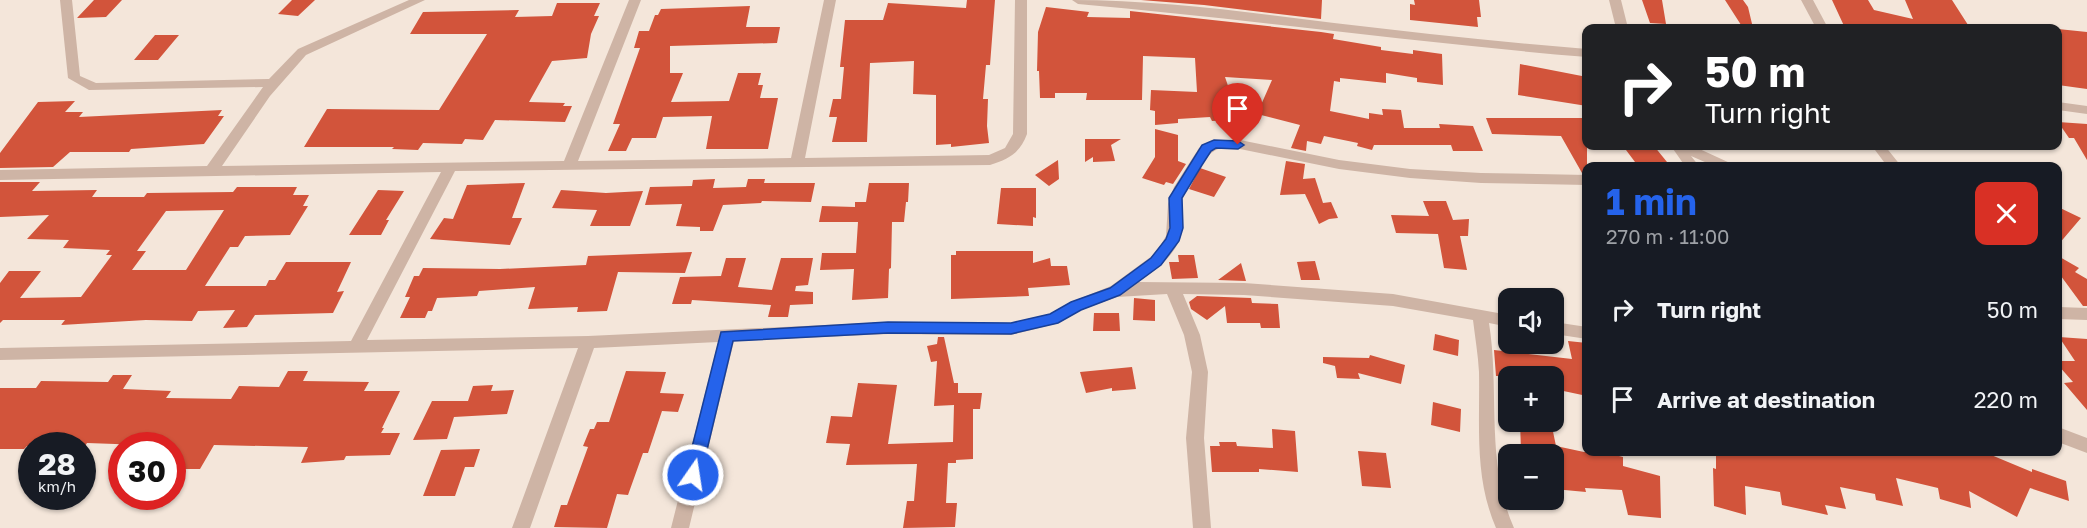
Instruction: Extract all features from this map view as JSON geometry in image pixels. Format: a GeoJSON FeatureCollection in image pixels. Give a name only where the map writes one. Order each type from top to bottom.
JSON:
{"type":"FeatureCollection","features":[{"type":"Feature","properties":{"kind":"street"},"geometry":{"type":"LineString","coordinates":[[66,0],[74,78],[82,83],[94,87],[274,83]]}},
{"type":"Feature","properties":{"kind":"street"},"geometry":{"type":"LineString","coordinates":[[211,171],[291,61],[302,52],[419,0]]}},
{"type":"Feature","properties":{"kind":"street"},"geometry":{"type":"LineString","coordinates":[[569,165],[634,0]]}},
{"type":"Feature","properties":{"kind":"street"},"geometry":{"type":"LineString","coordinates":[[797,163],[830,0]]}},
{"type":"Feature","properties":{"kind":"street"},"geometry":{"type":"LineString","coordinates":[[0,175],[990,160],[1007,155],[1016,145],[1020,134],[1021,0]]}},
{"type":"Feature","properties":{"kind":"street"},"geometry":{"type":"LineString","coordinates":[[1078,0],[1232,14],[1467,43],[1582,53]]}},
{"type":"Feature","properties":{"kind":"street"},"geometry":{"type":"LineString","coordinates":[[1616,0],[1621,24]]}},
{"type":"Feature","properties":{"kind":"street"},"geometry":{"type":"LineString","coordinates":[[1807,0],[1820,24]]}},
{"type":"Feature","properties":{"kind":"street"},"geometry":{"type":"LineString","coordinates":[[2062,107],[2087,110]]}},
{"type":"Feature","properties":{"kind":"street"},"geometry":{"type":"LineString","coordinates":[[1115,291],[1156,261],[1166,250],[1177,228],[1176,198],[1196,163],[1207,148],[1214,144],[1238,145],[1376,170],[1582,180]]}},
{"type":"Feature","properties":{"kind":"street"},"geometry":{"type":"LineString","coordinates":[[1691,150],[1717,162]]}},
{"type":"Feature","properties":{"kind":"street"},"geometry":{"type":"LineString","coordinates":[[1881,150],[1891,162]]}},
{"type":"Feature","properties":{"kind":"street"},"geometry":{"type":"LineString","coordinates":[[357,345],[450,168]]}},
{"type":"Feature","properties":{"kind":"street"},"geometry":{"type":"LineString","coordinates":[[0,354],[588,342],[888,328],[1011,329],[1053,319],[1076,306],[1115,291],[1140,288],[1256,289],[1393,300],[1498,319]]}},
{"type":"Feature","properties":{"kind":"street"},"geometry":{"type":"LineString","coordinates":[[1172,288],[1192,335],[1200,372],[1195,438],[1202,528]]}},
{"type":"Feature","properties":{"kind":"street"},"geometry":{"type":"LineString","coordinates":[[2062,313],[2087,314]]}},
{"type":"Feature","properties":{"kind":"street"},"geometry":{"type":"LineString","coordinates":[[1480,316],[1487,374],[1486,464],[1491,488],[1505,528]]}},
{"type":"Feature","properties":{"kind":"street"},"geometry":{"type":"LineString","coordinates":[[1564,330],[1582,332]]}},
{"type":"Feature","properties":{"kind":"street"},"geometry":{"type":"LineString","coordinates":[[680,528],[727,336]]}},
{"type":"Feature","properties":{"kind":"street"},"geometry":{"type":"LineString","coordinates":[[521,528],[588,342]]}},
{"type":"Feature","properties":{"kind":"street"},"geometry":{"type":"LineString","coordinates":[[2062,436],[2087,446]]}},
{"type":"Feature","properties":{"kind":"building"},"geometry":{"type":"Polygon","coordinates":[[[94,0],[122,0],[106,17],[77,18],[94,0]]]}},
{"type":"Feature","properties":{"kind":"building"},"geometry":{"type":"Polygon","coordinates":[[[292,0],[315,0],[298,16],[278,14],[292,0]]]}},
{"type":"Feature","properties":{"kind":"building"},"geometry":{"type":"Polygon","coordinates":[[[967,0],[995,0],[990,65],[986,65],[983,99],[988,99],[989,143],[951,147],[951,144],[936,145],[936,95],[913,94],[914,61],[870,63],[867,142],[832,142],[837,117],[829,117],[833,99],[841,99],[844,67],[840,67],[845,20],[883,20],[888,3],[966,8],[967,0]]]}},
{"type":"Feature","properties":{"kind":"building"},"geometry":{"type":"Polygon","coordinates":[[[1141,0],[1322,0],[1321,19],[1204,5],[1141,0]]]}},
{"type":"Feature","properties":{"kind":"building"},"geometry":{"type":"Polygon","coordinates":[[[1414,0],[1479,0],[1481,17],[1477,17],[1478,27],[1410,20],[1410,4],[1415,5],[1414,0]]]}},
{"type":"Feature","properties":{"kind":"building"},"geometry":{"type":"Polygon","coordinates":[[[1642,0],[1662,0],[1666,24],[1650,23],[1642,0]]]}},
{"type":"Feature","properties":{"kind":"building"},"geometry":{"type":"Polygon","coordinates":[[[1725,0],[1743,0],[1748,7],[1752,24],[1740,24],[1725,0]]]}},
{"type":"Feature","properties":{"kind":"building"},"geometry":{"type":"Polygon","coordinates":[[[1832,0],[1868,0],[1874,10],[1913,19],[1905,0],[1952,0],[1967,24],[1843,24],[1832,0]]]}},
{"type":"Feature","properties":{"kind":"building"},"geometry":{"type":"Polygon","coordinates":[[[557,3],[600,3],[594,16],[599,16],[591,34],[587,58],[552,61],[529,102],[565,103],[563,106],[572,106],[565,122],[495,120],[483,140],[465,139],[462,144],[423,143],[418,150],[392,149],[394,147],[304,147],[327,109],[439,110],[487,34],[410,34],[423,12],[519,10],[515,17],[552,16],[557,3]]]}},
{"type":"Feature","properties":{"kind":"building"},"geometry":{"type":"Polygon","coordinates":[[[750,6],[746,27],[780,27],[777,43],[670,46],[670,73],[683,73],[671,102],[729,101],[738,73],[761,73],[758,85],[763,85],[760,98],[778,98],[768,149],[706,149],[712,116],[663,117],[656,138],[632,138],[626,151],[608,151],[620,124],[613,124],[640,48],[634,48],[639,31],[649,31],[655,15],[658,15],[661,9],[750,6]]]}},
{"type":"Feature","properties":{"kind":"building"},"geometry":{"type":"Polygon","coordinates":[[[1046,7],[1089,12],[1087,17],[1130,18],[1130,11],[1321,32],[1334,34],[1333,39],[1381,47],[1381,50],[1413,54],[1413,50],[1442,54],[1443,85],[1417,82],[1417,78],[1386,73],[1386,83],[1340,78],[1340,82],[1334,81],[1330,111],[1369,119],[1369,113],[1383,115],[1382,109],[1401,110],[1404,128],[1440,128],[1439,124],[1473,126],[1483,151],[1453,151],[1451,145],[1374,145],[1372,150],[1357,146],[1358,143],[1324,136],[1321,144],[1307,141],[1306,151],[1291,148],[1300,125],[1257,114],[1272,80],[1225,77],[1238,115],[1232,115],[1233,120],[1212,121],[1210,117],[1178,119],[1178,123],[1155,125],[1155,111],[1150,110],[1151,90],[1197,92],[1195,58],[1143,56],[1142,100],[1086,100],[1087,93],[1055,93],[1055,98],[1040,98],[1039,71],[1037,71],[1038,32],[1046,7]]]}},
{"type":"Feature","properties":{"kind":"building"},"geometry":{"type":"Polygon","coordinates":[[[2062,29],[2087,32],[2087,89],[2062,86],[2062,29]]]}},
{"type":"Feature","properties":{"kind":"building"},"geometry":{"type":"Polygon","coordinates":[[[155,35],[179,35],[158,60],[134,60],[155,35]]]}},
{"type":"Feature","properties":{"kind":"building"},"geometry":{"type":"Polygon","coordinates":[[[1520,64],[1582,76],[1582,105],[1518,95],[1520,64]]]}},
{"type":"Feature","properties":{"kind":"building"},"geometry":{"type":"Polygon","coordinates":[[[75,101],[65,112],[83,112],[79,117],[222,110],[218,116],[224,116],[204,144],[131,149],[129,152],[70,152],[53,167],[0,168],[0,153],[38,102],[75,101]]]}},
{"type":"Feature","properties":{"kind":"building"},"geometry":{"type":"Polygon","coordinates":[[[1486,118],[1582,118],[1582,150],[1587,150],[1587,162],[1582,162],[1582,173],[1561,136],[1492,134],[1486,118]]]}},
{"type":"Feature","properties":{"kind":"building"},"geometry":{"type":"Polygon","coordinates":[[[2062,122],[2087,124],[2087,160],[2074,138],[2069,138],[2062,128],[2062,122]]]}},
{"type":"Feature","properties":{"kind":"building"},"geometry":{"type":"Polygon","coordinates":[[[1155,129],[1178,135],[1178,161],[1186,164],[1173,184],[1166,182],[1164,185],[1142,178],[1155,157],[1155,129]]]}},
{"type":"Feature","properties":{"kind":"building"},"geometry":{"type":"Polygon","coordinates":[[[1085,139],[1121,139],[1111,145],[1115,161],[1093,162],[1093,157],[1085,162],[1085,139]]]}},
{"type":"Feature","properties":{"kind":"building"},"geometry":{"type":"Polygon","coordinates":[[[1626,150],[1657,150],[1667,162],[1635,162],[1626,150]]]}},
{"type":"Feature","properties":{"kind":"building"},"geometry":{"type":"Polygon","coordinates":[[[1058,160],[1059,179],[1049,186],[1035,175],[1058,160]]]}},
{"type":"Feature","properties":{"kind":"building"},"geometry":{"type":"Polygon","coordinates":[[[1286,161],[1305,164],[1303,179],[1315,178],[1323,203],[1331,202],[1338,218],[1319,224],[1305,194],[1280,195],[1286,161]]]}},
{"type":"Feature","properties":{"kind":"building"},"geometry":{"type":"Polygon","coordinates":[[[1200,168],[1226,177],[1214,197],[1189,189],[1200,168]]]}},
{"type":"Feature","properties":{"kind":"building"},"geometry":{"type":"Polygon","coordinates":[[[715,179],[713,188],[746,187],[748,179],[765,179],[764,183],[815,183],[811,202],[762,201],[761,203],[723,205],[713,231],[700,231],[700,227],[676,226],[682,204],[645,205],[650,187],[692,186],[693,180],[715,179]]]}},
{"type":"Feature","properties":{"kind":"building"},"geometry":{"type":"Polygon","coordinates":[[[0,182],[40,182],[32,191],[97,190],[92,197],[144,197],[147,193],[233,192],[237,187],[297,187],[293,195],[309,195],[303,206],[308,206],[290,235],[245,236],[238,247],[230,247],[205,286],[266,286],[269,280],[275,280],[286,262],[351,262],[337,292],[344,291],[333,313],[255,315],[247,327],[223,328],[235,310],[198,311],[192,321],[146,320],[61,325],[65,320],[3,320],[0,323],[0,283],[9,271],[41,271],[20,298],[81,297],[112,255],[106,255],[110,250],[63,248],[69,240],[27,239],[49,215],[0,217],[0,182]],[[224,210],[166,211],[137,251],[146,251],[132,270],[186,270],[224,210]]]}},
{"type":"Feature","properties":{"kind":"building"},"geometry":{"type":"Polygon","coordinates":[[[525,183],[512,218],[522,218],[510,245],[430,239],[444,218],[453,219],[467,185],[525,183]]]}},
{"type":"Feature","properties":{"kind":"building"},"geometry":{"type":"Polygon","coordinates":[[[869,183],[909,183],[908,202],[906,202],[904,222],[892,222],[888,298],[852,300],[854,269],[820,270],[822,253],[856,253],[858,222],[819,222],[822,206],[855,207],[855,202],[866,202],[869,183]]]}},
{"type":"Feature","properties":{"kind":"building"},"geometry":{"type":"Polygon","coordinates":[[[1001,188],[1036,188],[1036,218],[1033,217],[1033,226],[997,224],[1001,188]]]}},
{"type":"Feature","properties":{"kind":"building"},"geometry":{"type":"Polygon","coordinates":[[[378,190],[404,191],[386,220],[389,220],[381,235],[349,235],[378,190]]]}},
{"type":"Feature","properties":{"kind":"building"},"geometry":{"type":"Polygon","coordinates":[[[561,190],[606,193],[643,191],[630,226],[590,226],[597,210],[552,208],[561,190]]]}},
{"type":"Feature","properties":{"kind":"building"},"geometry":{"type":"Polygon","coordinates":[[[1423,201],[1446,201],[1453,220],[1469,219],[1468,236],[1460,236],[1467,270],[1444,268],[1438,234],[1396,233],[1391,215],[1429,216],[1423,201]]]}},
{"type":"Feature","properties":{"kind":"building"},"geometry":{"type":"Polygon","coordinates":[[[2062,209],[2081,218],[2062,240],[2062,209]]]}},
{"type":"Feature","properties":{"kind":"building"},"geometry":{"type":"Polygon","coordinates":[[[956,251],[1033,251],[1033,263],[1050,258],[1051,266],[1067,266],[1070,285],[1028,288],[1029,296],[951,299],[951,255],[956,255],[956,251]]]}},
{"type":"Feature","properties":{"kind":"building"},"geometry":{"type":"Polygon","coordinates":[[[692,252],[685,273],[618,272],[607,311],[577,312],[578,307],[528,309],[535,287],[479,291],[477,296],[437,298],[432,311],[428,311],[425,318],[400,318],[410,297],[405,297],[414,276],[419,276],[423,268],[500,269],[586,265],[588,256],[692,252]]]}},
{"type":"Feature","properties":{"kind":"building"},"geometry":{"type":"Polygon","coordinates":[[[1178,255],[1194,255],[1198,278],[1172,279],[1169,262],[1179,262],[1178,255]]]}},
{"type":"Feature","properties":{"kind":"building"},"geometry":{"type":"Polygon","coordinates":[[[726,258],[746,258],[738,287],[772,290],[781,258],[813,258],[808,285],[796,286],[795,291],[813,292],[813,304],[790,305],[788,317],[768,317],[771,305],[692,300],[691,304],[672,304],[680,277],[721,276],[726,258]]]}},
{"type":"Feature","properties":{"kind":"building"},"geometry":{"type":"Polygon","coordinates":[[[2062,258],[2079,268],[2075,272],[2087,279],[2087,306],[2083,306],[2062,277],[2062,258]]]}},
{"type":"Feature","properties":{"kind":"building"},"geometry":{"type":"Polygon","coordinates":[[[1315,261],[1320,280],[1301,280],[1297,262],[1315,261]]]}},
{"type":"Feature","properties":{"kind":"building"},"geometry":{"type":"Polygon","coordinates":[[[1241,263],[1246,281],[1218,280],[1241,263]]]}},
{"type":"Feature","properties":{"kind":"building"},"geometry":{"type":"Polygon","coordinates":[[[1197,296],[1251,298],[1252,303],[1278,304],[1280,328],[1261,328],[1260,323],[1227,323],[1225,306],[1207,320],[1191,309],[1189,302],[1197,296]]]}},
{"type":"Feature","properties":{"kind":"building"},"geometry":{"type":"Polygon","coordinates":[[[1134,298],[1155,300],[1155,321],[1133,320],[1134,298]]]}},
{"type":"Feature","properties":{"kind":"building"},"geometry":{"type":"Polygon","coordinates":[[[1094,313],[1119,313],[1120,331],[1093,331],[1094,313]]]}},
{"type":"Feature","properties":{"kind":"building"},"geometry":{"type":"Polygon","coordinates":[[[1435,334],[1459,340],[1458,356],[1433,350],[1435,334]]]}},
{"type":"Feature","properties":{"kind":"building"},"geometry":{"type":"Polygon","coordinates":[[[938,337],[944,337],[954,383],[958,383],[958,393],[982,393],[980,409],[973,409],[973,459],[948,463],[946,503],[957,503],[955,527],[903,528],[907,501],[914,501],[917,464],[846,465],[850,444],[826,443],[831,416],[852,417],[858,383],[897,385],[888,444],[953,442],[954,405],[934,406],[937,361],[931,362],[927,346],[937,344],[938,337]]]}},
{"type":"Feature","properties":{"kind":"building"},"geometry":{"type":"Polygon","coordinates":[[[2062,337],[2087,339],[2087,410],[2064,383],[2073,382],[2062,370],[2062,361],[2075,361],[2062,342],[2062,337]]]}},
{"type":"Feature","properties":{"kind":"building"},"geometry":{"type":"Polygon","coordinates":[[[1568,341],[1582,342],[1582,395],[1564,391],[1564,366],[1498,366],[1498,376],[1496,376],[1494,350],[1498,350],[1498,354],[1529,354],[1572,359],[1568,341]]]}},
{"type":"Feature","properties":{"kind":"building"},"geometry":{"type":"Polygon","coordinates":[[[1370,355],[1405,365],[1401,384],[1358,373],[1360,379],[1337,378],[1335,366],[1323,363],[1323,357],[1369,358],[1370,355]]]}},
{"type":"Feature","properties":{"kind":"building"},"geometry":{"type":"Polygon","coordinates":[[[1132,367],[1136,389],[1112,391],[1112,388],[1086,393],[1080,372],[1132,367]]]}},
{"type":"Feature","properties":{"kind":"building"},"geometry":{"type":"Polygon","coordinates":[[[288,371],[308,371],[303,381],[369,382],[364,391],[400,391],[381,433],[400,433],[390,455],[346,456],[344,460],[301,463],[308,447],[214,445],[200,469],[186,469],[186,432],[108,432],[108,444],[96,443],[96,432],[18,432],[18,449],[0,449],[0,388],[36,388],[41,381],[108,382],[113,375],[132,375],[123,389],[171,391],[166,398],[231,399],[239,386],[279,387],[288,371]]]}},
{"type":"Feature","properties":{"kind":"building"},"geometry":{"type":"Polygon","coordinates":[[[626,371],[666,372],[660,393],[684,394],[678,412],[662,411],[648,453],[643,453],[628,495],[617,494],[607,528],[554,527],[561,505],[567,505],[588,447],[583,446],[590,429],[594,429],[597,422],[609,422],[626,371]]]}},
{"type":"Feature","properties":{"kind":"building"},"geometry":{"type":"Polygon","coordinates":[[[493,385],[491,391],[514,390],[507,414],[454,417],[447,439],[413,440],[432,401],[468,401],[473,386],[493,385]]]}},
{"type":"Feature","properties":{"kind":"building"},"geometry":{"type":"Polygon","coordinates":[[[1433,402],[1461,409],[1460,432],[1431,425],[1433,402]]]}},
{"type":"Feature","properties":{"kind":"building"},"geometry":{"type":"Polygon","coordinates":[[[1272,429],[1295,431],[1298,472],[1259,469],[1259,472],[1212,472],[1210,446],[1220,446],[1219,442],[1236,442],[1237,446],[1273,448],[1272,429]]]}},
{"type":"Feature","properties":{"kind":"building"},"geometry":{"type":"Polygon","coordinates":[[[1520,432],[1553,432],[1556,444],[1521,444],[1520,432]]]}},
{"type":"Feature","properties":{"kind":"building"},"geometry":{"type":"Polygon","coordinates":[[[1564,448],[1582,452],[1582,456],[1623,457],[1623,466],[1660,476],[1661,518],[1628,515],[1622,490],[1585,488],[1586,492],[1564,490],[1564,448]]]}},
{"type":"Feature","properties":{"kind":"building"},"geometry":{"type":"Polygon","coordinates":[[[480,449],[474,467],[465,467],[455,496],[423,496],[441,450],[480,449]]]}},
{"type":"Feature","properties":{"kind":"building"},"geometry":{"type":"Polygon","coordinates":[[[1358,451],[1386,453],[1391,488],[1362,486],[1358,451]]]}},
{"type":"Feature","properties":{"kind":"building"},"geometry":{"type":"Polygon","coordinates":[[[1716,456],[1994,456],[2032,472],[2032,469],[2066,481],[2069,501],[2030,488],[2017,517],[1969,491],[1971,508],[1940,499],[1938,488],[1896,478],[1903,506],[1876,500],[1875,494],[1840,487],[1846,509],[1825,505],[1828,515],[1782,505],[1780,492],[1745,486],[1746,515],[1714,506],[1713,468],[1716,469],[1716,456]]]}},
{"type":"Feature","properties":{"kind":"route"},"geometry":{"type":"LineString","coordinates":[[693,475],[727,336],[888,328],[1011,329],[1053,319],[1076,306],[1115,291],[1156,261],[1172,241],[1177,228],[1176,198],[1196,163],[1207,148],[1214,144],[1238,145]]}}]}
